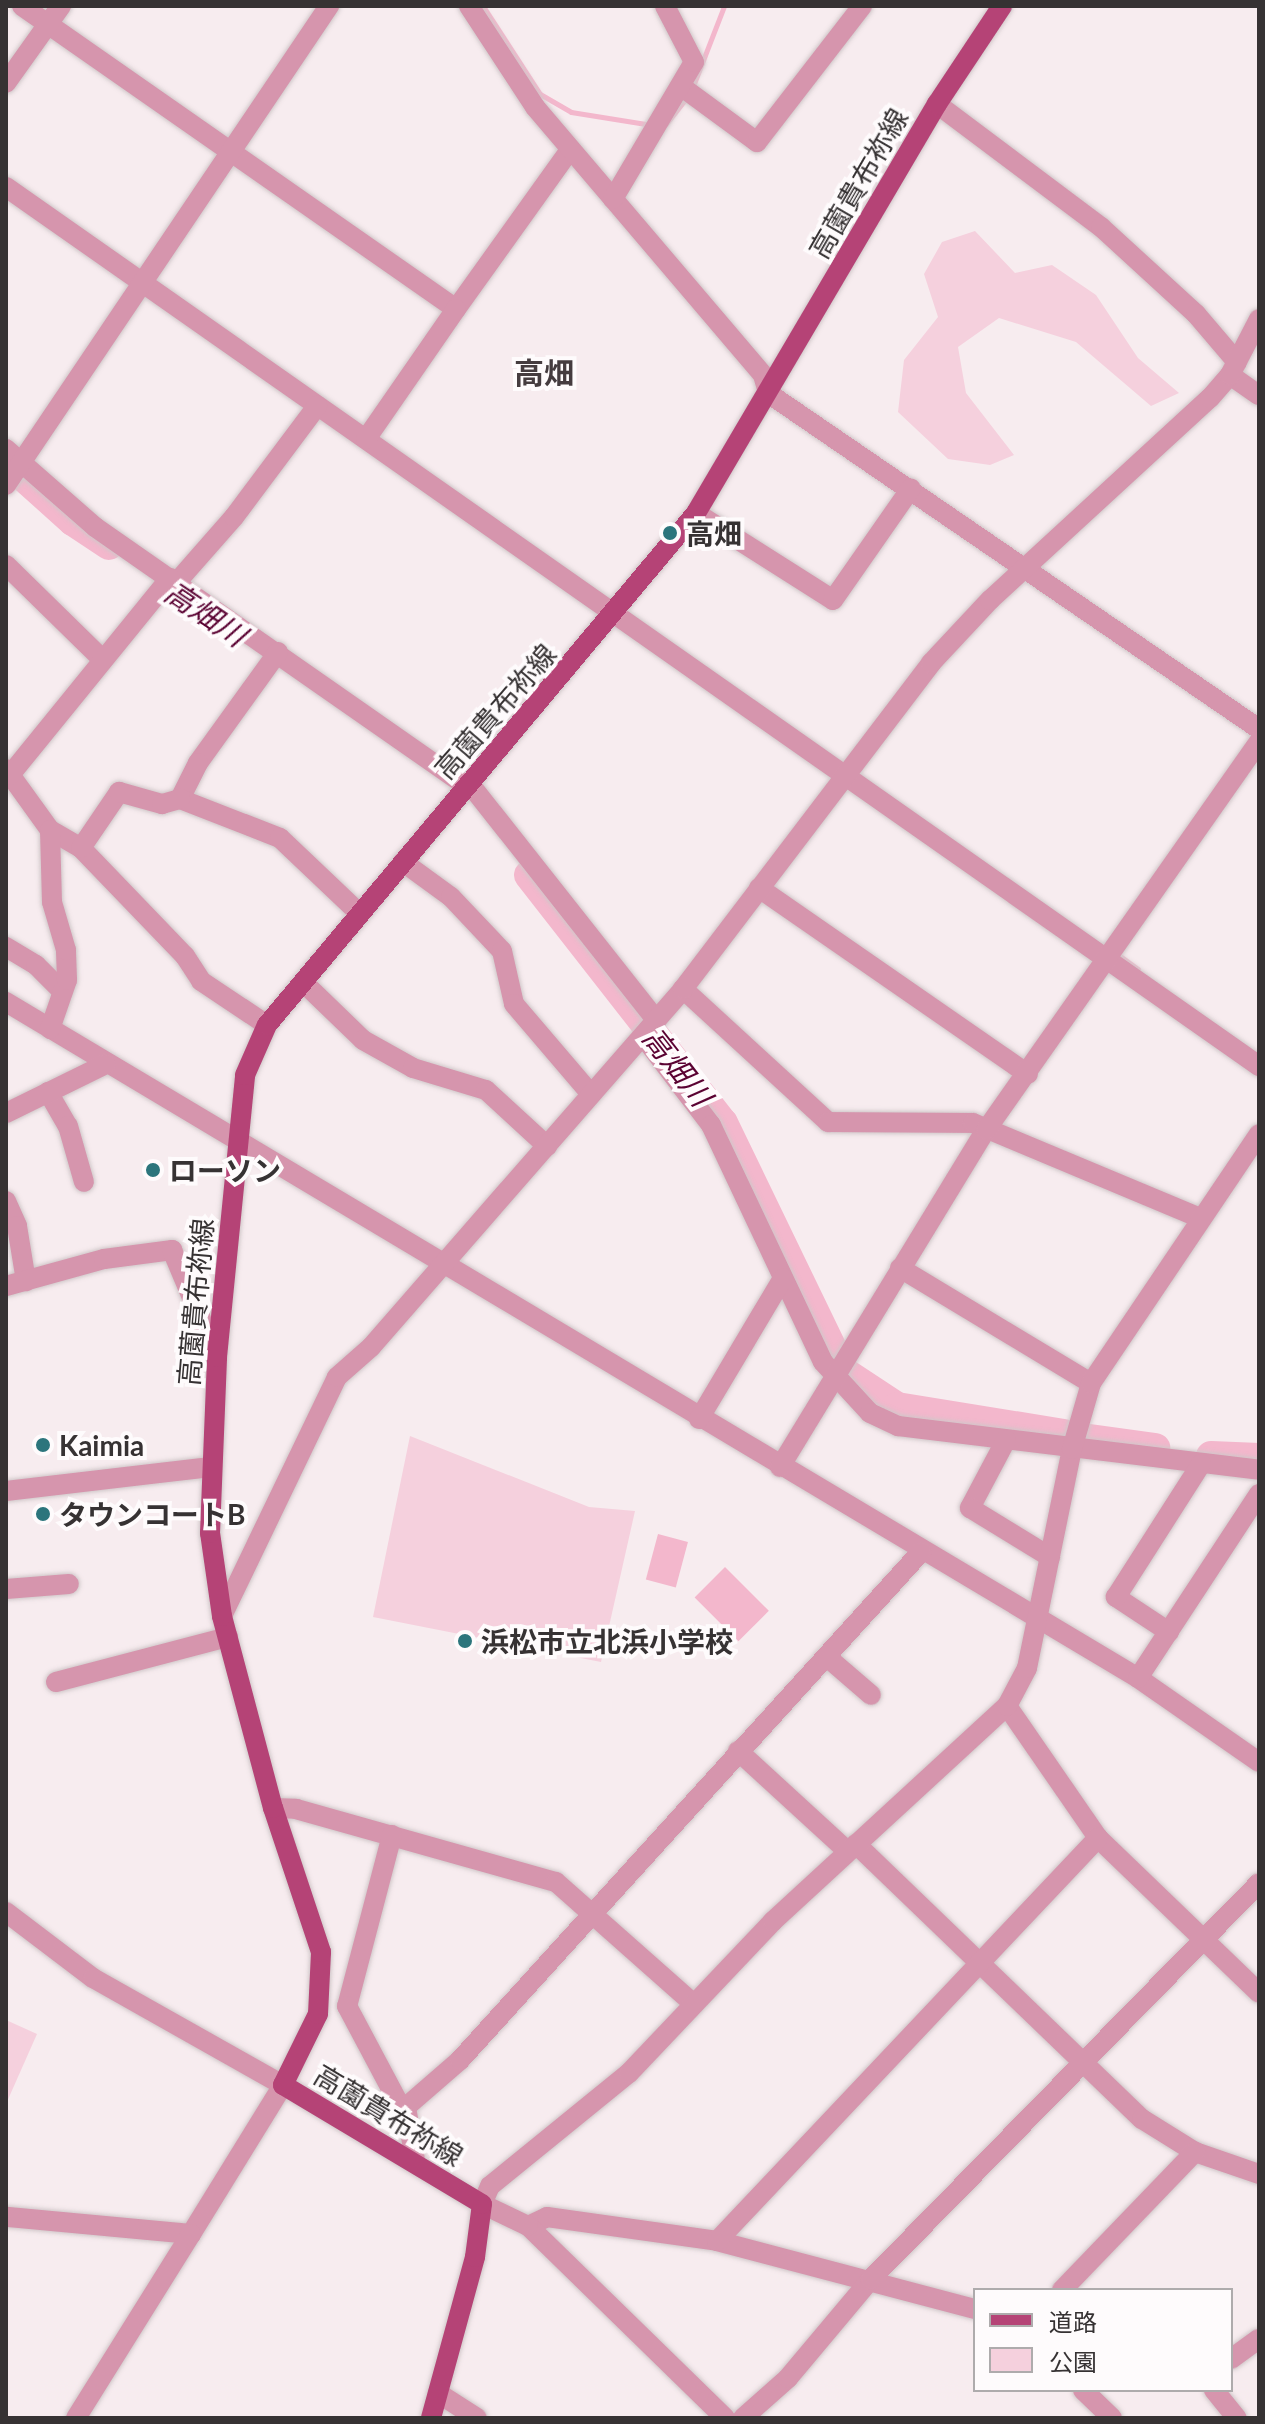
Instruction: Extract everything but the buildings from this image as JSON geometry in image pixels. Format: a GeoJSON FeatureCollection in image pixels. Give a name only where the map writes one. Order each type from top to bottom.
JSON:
{"type":"FeatureCollection","features":[{"type":"Feature","properties":{"kind":"main road","name":"高薗貴布祢線"},"geometry":{"type":"LineString","coordinates":[[482,2204],[415,2160],[283,2085],[313,2028],[324,1974],[315,1922],[273,1808],[222,1616],[210,1533],[209,1467],[217,1357],[245,1075],[267,1025],[468,784],[617,613],[696,513],[997,8]]}},
{"type":"Feature","properties":{"kind":"main road"},"geometry":{"type":"LineString","coordinates":[[431,2418],[472,2268],[482,2204]]}},
{"type":"Feature","properties":{"kind":"street"},"geometry":{"type":"LineString","coordinates":[[22,6],[456,309]]}},
{"type":"Feature","properties":{"kind":"street"},"geometry":{"type":"LineString","coordinates":[[6,83],[61,6]]}},
{"type":"Feature","properties":{"kind":"street"},"geometry":{"type":"LineString","coordinates":[[329,6],[143,283],[12,468],[275,657],[468,784],[650,1028],[711,1125],[834,1378],[870,1413],[898,1426],[1259,1470]]}},
{"type":"Feature","properties":{"kind":"street"},"geometry":{"type":"LineString","coordinates":[[613,199],[659,125],[687,90],[694,62],[665,6]]}},
{"type":"Feature","properties":{"kind":"street"},"geometry":{"type":"LineString","coordinates":[[687,90],[757,142],[862,6]]}},
{"type":"Feature","properties":{"kind":"street"},"geometry":{"type":"LineString","coordinates":[[476,9],[569,151],[763,375],[768,393],[1259,729]]}},
{"type":"Feature","properties":{"kind":"street"},"geometry":{"type":"LineString","coordinates":[[937,104],[1101,227],[1196,314],[1234,369],[1259,395]]}},
{"type":"Feature","properties":{"kind":"street"},"geometry":{"type":"LineString","coordinates":[[366,439],[569,151]]}},
{"type":"Feature","properties":{"kind":"street"},"geometry":{"type":"LineString","coordinates":[[6,187],[1108,957],[1259,1066]]}},
{"type":"Feature","properties":{"kind":"street"},"geometry":{"type":"LineString","coordinates":[[222,1616],[334,1381],[371,1347],[683,989],[931,663],[1025,568],[1119,487],[1234,369],[1259,319]]}},
{"type":"Feature","properties":{"kind":"street"},"geometry":{"type":"LineString","coordinates":[[267,1025],[201,981],[185,956],[81,848],[50,830],[8,772],[169,582],[234,517],[317,406]]}},
{"type":"Feature","properties":{"kind":"street"},"geometry":{"type":"LineString","coordinates":[[696,513],[833,600],[911,488]]}},
{"type":"Feature","properties":{"kind":"street"},"geometry":{"type":"LineString","coordinates":[[6,565],[102,659]]}},
{"type":"Feature","properties":{"kind":"street"},"geometry":{"type":"LineString","coordinates":[[180,799],[198,763],[275,657]]}},
{"type":"Feature","properties":{"kind":"street"},"geometry":{"type":"LineString","coordinates":[[780,1467],[986,1130],[1259,741]]}},
{"type":"Feature","properties":{"kind":"street"},"geometry":{"type":"LineString","coordinates":[[81,848],[119,792],[162,804],[180,799],[280,838],[360,914]]}},
{"type":"Feature","properties":{"kind":"street"},"geometry":{"type":"LineString","coordinates":[[50,830],[52,902],[66,950],[67,980],[50,1029]]}},
{"type":"Feature","properties":{"kind":"street"},"geometry":{"type":"LineString","coordinates":[[403,862],[451,897],[502,951],[514,1004],[591,1094]]}},
{"type":"Feature","properties":{"kind":"street"},"geometry":{"type":"LineString","coordinates":[[759,888],[1028,1074]]}},
{"type":"Feature","properties":{"kind":"street"},"geometry":{"type":"LineString","coordinates":[[6,947],[36,965],[62,991]]}},
{"type":"Feature","properties":{"kind":"street"},"geometry":{"type":"LineString","coordinates":[[303,982],[363,1040],[413,1068],[486,1090],[547,1146]]}},
{"type":"Feature","properties":{"kind":"street"},"geometry":{"type":"LineString","coordinates":[[683,989],[828,1122],[951,1121],[986,1130],[1200,1218]]}},
{"type":"Feature","properties":{"kind":"street"},"geometry":{"type":"LineString","coordinates":[[11,1011],[50,1029],[921,1552],[1138,1678],[1259,1762]]}},
{"type":"Feature","properties":{"kind":"street"},"geometry":{"type":"LineString","coordinates":[[6,1113],[106,1064]]}},
{"type":"Feature","properties":{"kind":"street"},"geometry":{"type":"LineString","coordinates":[[48,1092],[65,1119],[84,1182]]}},
{"type":"Feature","properties":{"kind":"street"},"geometry":{"type":"LineString","coordinates":[[725,2418],[528,2226],[482,2204],[490,2186],[606,2094],[693,2003],[851,1848],[1007,1706],[1027,1668],[1072,1449],[1091,1383],[1259,1134]]}},
{"type":"Feature","properties":{"kind":"street"},"geometry":{"type":"LineString","coordinates":[[6,1201],[17,1226],[16,1283],[104,1259],[172,1250],[217,1357]]}},
{"type":"Feature","properties":{"kind":"street"},"geometry":{"type":"LineString","coordinates":[[900,1268],[1091,1383]]}},
{"type":"Feature","properties":{"kind":"street"},"geometry":{"type":"LineString","coordinates":[[699,1419],[783,1278]]}},
{"type":"Feature","properties":{"kind":"street"},"geometry":{"type":"LineString","coordinates":[[1006,1440],[970,1508],[1050,1557]]}},
{"type":"Feature","properties":{"kind":"street"},"geometry":{"type":"LineString","coordinates":[[1169,1632],[1116,1597],[1201,1464]]}},
{"type":"Feature","properties":{"kind":"street"},"geometry":{"type":"LineString","coordinates":[[6,1491],[209,1467]]}},
{"type":"Feature","properties":{"kind":"street"},"geometry":{"type":"LineString","coordinates":[[1138,1678],[1259,1494]]}},
{"type":"Feature","properties":{"kind":"street"},"geometry":{"type":"LineString","coordinates":[[406,2107],[460,2060],[921,1552]]}},
{"type":"Feature","properties":{"kind":"street"},"geometry":{"type":"LineString","coordinates":[[6,1589],[69,1584]]}},
{"type":"Feature","properties":{"kind":"street"},"geometry":{"type":"LineString","coordinates":[[56,1682],[228,1637]]}},
{"type":"Feature","properties":{"kind":"street"},"geometry":{"type":"LineString","coordinates":[[827,1657],[871,1695]]}},
{"type":"Feature","properties":{"kind":"street"},"geometry":{"type":"LineString","coordinates":[[1007,1706],[1098,1838],[1259,1993]]}},
{"type":"Feature","properties":{"kind":"street"},"geometry":{"type":"LineString","coordinates":[[738,1751],[980,1964],[1142,2119],[1195,2152],[1259,2174]]}},
{"type":"Feature","properties":{"kind":"street"},"geometry":{"type":"LineString","coordinates":[[273,1808],[296,1809],[556,1882],[693,2003]]}},
{"type":"Feature","properties":{"kind":"street"},"geometry":{"type":"LineString","coordinates":[[392,1835],[347,2006],[398,2102],[406,2107],[415,2160]]}},
{"type":"Feature","properties":{"kind":"street"},"geometry":{"type":"LineString","coordinates":[[717,2241],[1098,1838]]}},
{"type":"Feature","properties":{"kind":"street"},"geometry":{"type":"LineString","coordinates":[[743,2418],[788,2378],[871,2279],[1259,1883]]}},
{"type":"Feature","properties":{"kind":"street"},"geometry":{"type":"LineString","coordinates":[[6,1912],[104,1986],[283,2085],[76,2418]]}},
{"type":"Feature","properties":{"kind":"street"},"geometry":{"type":"LineString","coordinates":[[1064,2288],[1195,2152]]}},
{"type":"Feature","properties":{"kind":"street"},"geometry":{"type":"LineString","coordinates":[[6,2217],[191,2234]]}},
{"type":"Feature","properties":{"kind":"street"},"geometry":{"type":"LineString","coordinates":[[528,2226],[547,2217],[717,2241],[871,2279],[973,2308]]}},
{"type":"Feature","properties":{"kind":"street"},"geometry":{"type":"LineString","coordinates":[[1233,2358],[1259,2339]]}},
{"type":"Feature","properties":{"kind":"street"},"geometry":{"type":"LineString","coordinates":[[1085,2392],[1112,2418]]}},
{"type":"Feature","properties":{"kind":"street"},"geometry":{"type":"LineString","coordinates":[[1216,2392],[1237,2418]]}},
{"type":"Feature","properties":{"kind":"street"},"geometry":{"type":"LineString","coordinates":[[438,2393],[477,2418]]}},
{"type":"Feature","properties":{"kind":"green space"},"geometry":{"type":"Polygon","coordinates":[[[975,231],[1015,273],[1052,265],[1096,295],[1138,358],[1179,393],[1151,406],[1076,342],[999,318],[958,347],[966,393],[1014,455],[990,465],[948,459],[898,412],[904,360],[938,317],[924,274],[942,242],[975,231]]]}},
{"type":"Feature","properties":{"kind":"green space"},"geometry":{"type":"Polygon","coordinates":[[[410,1436],[589,1507],[635,1511],[601,1662],[373,1617],[410,1436]]]}},
{"type":"Feature","properties":{"kind":"green space"},"geometry":{"type":"Polygon","coordinates":[[[6,2020],[37,2034],[6,2104],[6,2020]]]}},
{"type":"Feature","properties":{"kind":"shaded area"},"geometry":{"type":"Polygon","coordinates":[[[658,1534],[688,1542],[676,1587],[646,1579],[658,1534]]]}},
{"type":"Feature","properties":{"kind":"shaded area"},"geometry":{"type":"Polygon","coordinates":[[[725,1567],[769,1611],[738,1641],[695,1597],[725,1567]]]}},
{"type":"Feature","properties":{"kind":"waterway"},"geometry":{"type":"LineString","coordinates":[[483,6],[540,94],[571,112],[652,125]]}},
{"type":"Feature","properties":{"kind":"waterway"},"geometry":{"type":"LineString","coordinates":[[693,86],[724,6]]}},
{"type":"Feature","properties":{"kind":"waterway"},"geometry":{"type":"LineString","coordinates":[[666,124],[686,98]]}},
{"type":"Feature","properties":{"kind":"waterway","name":"高畑川"},"geometry":{"type":"LineString","coordinates":[[25,478],[73,521],[109,545]]}},
{"type":"Feature","properties":{"kind":"waterway","name":"高畑川"},"geometry":{"type":"LineString","coordinates":[[529,875],[723,1123],[834,1353]]}},
{"type":"Feature","properties":{"kind":"waterway"},"geometry":{"type":"LineString","coordinates":[[1120,956],[1138,969]]}},
{"type":"Feature","properties":{"kind":"waterway","name":"高畑川"},"geometry":{"type":"LineString","coordinates":[[847,1374],[897,1407],[1064,1434]]}},
{"type":"Feature","properties":{"kind":"waterway","name":"高畑川"},"geometry":{"type":"LineString","coordinates":[[1090,1439],[1155,1448]]}},
{"type":"Feature","properties":{"kind":"waterway","name":"高畑川"},"geometry":{"type":"LineString","coordinates":[[1211,1456],[1259,1458]]}},
{"type":"Feature","properties":{"kind":"place","name":"高畑"},"geometry":{"type":"Point","coordinates":[670,533]}},
{"type":"Feature","properties":{"kind":"place","name":"ローソン"},"geometry":{"type":"Point","coordinates":[153,1170]}},
{"type":"Feature","properties":{"kind":"place","name":"Kaimia"},"geometry":{"type":"Point","coordinates":[43,1445]}},
{"type":"Feature","properties":{"kind":"place","name":"タウンコートB"},"geometry":{"type":"Point","coordinates":[43,1514]}},
{"type":"Feature","properties":{"kind":"place","name":"浜松市立北浜小学校"},"geometry":{"type":"Point","coordinates":[465,1641]}},
{"type":"Feature","properties":{"kind":"district","name":"高畑"},"geometry":{"type":"Point","coordinates":[544,372]}}]}
